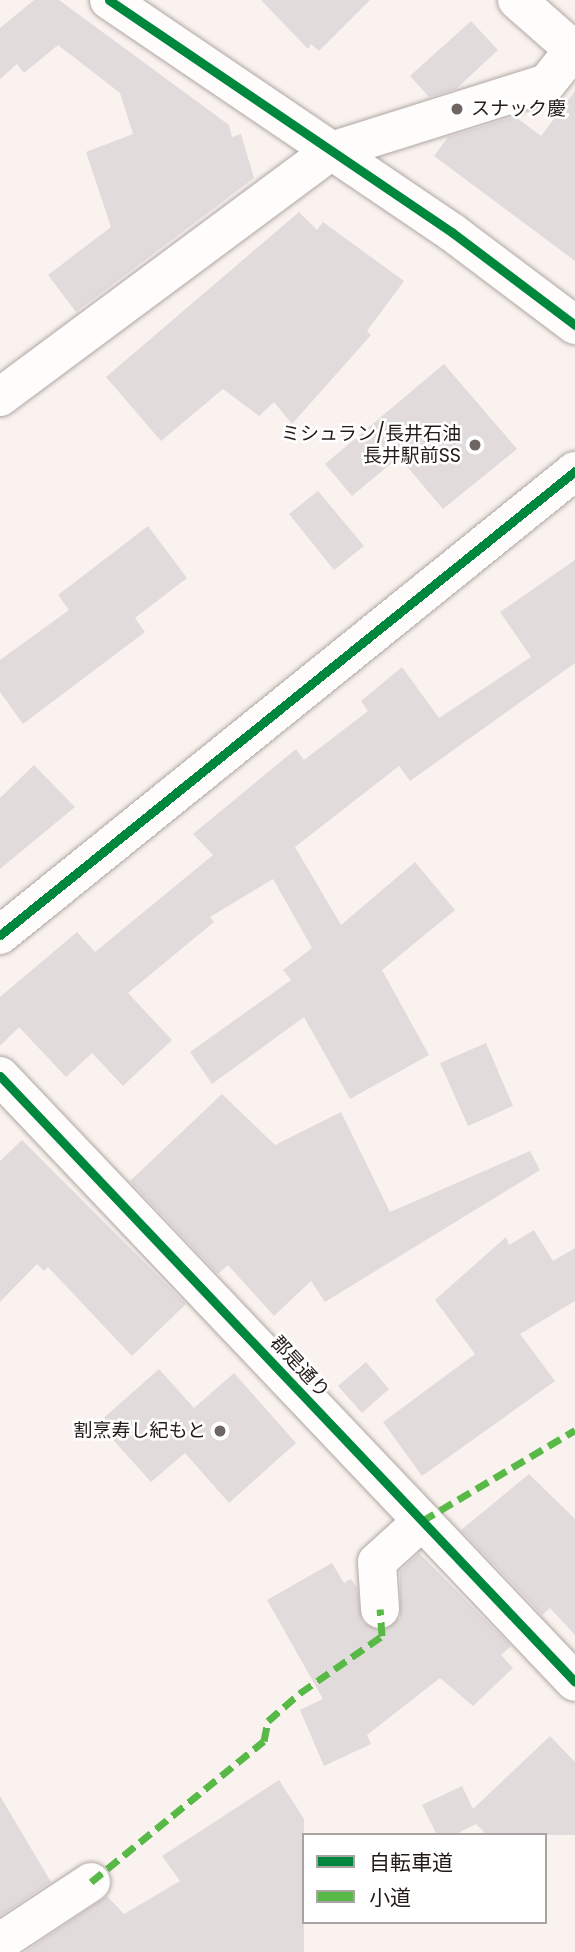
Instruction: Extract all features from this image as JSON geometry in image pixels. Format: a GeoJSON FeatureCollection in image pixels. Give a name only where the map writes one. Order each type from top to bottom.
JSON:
{"type":"FeatureCollection","features":[{"type":"Feature","properties":{"kind":"street"},"geometry":{"type":"LineString","coordinates":[[109,0],[331,151],[575,325]]}},
{"type":"Feature","properties":{"kind":"street"},"geometry":{"type":"LineString","coordinates":[[0,397],[331,151],[547,83],[575,49],[517,0]]}},
{"type":"Feature","properties":{"kind":"street"},"geometry":{"type":"LineString","coordinates":[[0,935],[575,471]]}},
{"type":"Feature","properties":{"kind":"street","name":"郡是通り"},"geometry":{"type":"LineString","coordinates":[[0,1076],[575,1682]]}},
{"type":"Feature","properties":{"kind":"street"},"geometry":{"type":"LineString","coordinates":[[380,1609],[377,1562],[422,1521]]}},
{"type":"Feature","properties":{"kind":"street"},"geometry":{"type":"LineString","coordinates":[[0,1942],[91,1882]]}},
{"type":"Feature","properties":{"kind":"building"},"geometry":{"type":"Polygon","coordinates":[[[34,0],[59,0],[229,125],[232,137],[241,134],[254,178],[76,312],[48,275],[111,227],[86,152],[133,134],[120,93],[58,45],[24,73],[17,64],[0,79],[0,28],[34,0]]]}},
{"type":"Feature","properties":{"kind":"building"},"geometry":{"type":"Polygon","coordinates":[[[261,0],[370,0],[319,51],[311,44],[308,49],[261,0]]]}},
{"type":"Feature","properties":{"kind":"building"},"geometry":{"type":"Polygon","coordinates":[[[471,21],[498,50],[456,89],[429,97],[410,76],[471,21]]]}},
{"type":"Feature","properties":{"kind":"building"},"geometry":{"type":"Polygon","coordinates":[[[575,91],[575,261],[434,156],[448,137],[516,117],[541,136],[575,91]]]}},
{"type":"Feature","properties":{"kind":"building"},"geometry":{"type":"Polygon","coordinates":[[[299,212],[317,230],[323,222],[404,281],[367,331],[371,335],[292,424],[274,402],[259,416],[223,389],[161,441],[106,377],[299,212]]]}},
{"type":"Feature","properties":{"kind":"building"},"geometry":{"type":"Polygon","coordinates":[[[444,364],[517,449],[443,509],[399,457],[352,496],[325,464],[444,364]]]}},
{"type":"Feature","properties":{"kind":"building"},"geometry":{"type":"Polygon","coordinates":[[[318,491],[364,546],[334,570],[289,514],[318,491]]]}},
{"type":"Feature","properties":{"kind":"building"},"geometry":{"type":"Polygon","coordinates":[[[148,526],[187,578],[135,618],[145,632],[23,724],[0,692],[0,660],[69,610],[58,595],[148,526]]]}},
{"type":"Feature","properties":{"kind":"building"},"geometry":{"type":"Polygon","coordinates":[[[575,560],[575,663],[410,781],[399,766],[295,847],[341,925],[415,862],[455,910],[382,970],[429,1055],[350,1099],[304,1017],[212,1084],[190,1052],[291,980],[283,970],[312,948],[273,879],[210,917],[214,922],[128,993],[172,1040],[123,1086],[92,1053],[66,1077],[19,1027],[0,1046],[0,997],[77,932],[95,952],[213,855],[193,834],[296,749],[304,760],[368,711],[361,701],[402,667],[439,718],[531,657],[500,612],[575,560]]]}},
{"type":"Feature","properties":{"kind":"building"},"geometry":{"type":"Polygon","coordinates":[[[34,765],[75,807],[0,869],[0,798],[34,765]]]}},
{"type":"Feature","properties":{"kind":"building"},"geometry":{"type":"Polygon","coordinates":[[[486,1043],[513,1106],[468,1126],[440,1063],[486,1043]]]}},
{"type":"Feature","properties":{"kind":"building"},"geometry":{"type":"Polygon","coordinates":[[[222,1094],[275,1145],[341,1112],[390,1212],[530,1151],[540,1170],[325,1302],[311,1281],[274,1316],[228,1265],[218,1274],[130,1181],[222,1094]]]}},
{"type":"Feature","properties":{"kind":"building"},"geometry":{"type":"Polygon","coordinates":[[[22,1140],[186,1304],[132,1356],[48,1267],[44,1271],[37,1264],[0,1302],[0,1161],[22,1140]]]}},
{"type":"Feature","properties":{"kind":"building"},"geometry":{"type":"Polygon","coordinates":[[[534,1230],[553,1261],[575,1248],[575,1301],[520,1334],[555,1381],[422,1476],[383,1422],[475,1354],[435,1300],[506,1237],[509,1245],[534,1230]]]}},
{"type":"Feature","properties":{"kind":"building"},"geometry":{"type":"Polygon","coordinates":[[[366,1362],[389,1389],[362,1413],[338,1386],[366,1362]]]}},
{"type":"Feature","properties":{"kind":"building"},"geometry":{"type":"Polygon","coordinates":[[[159,1369],[194,1408],[234,1373],[296,1443],[229,1503],[185,1453],[151,1482],[98,1423],[159,1369]]]}},
{"type":"Feature","properties":{"kind":"building"},"geometry":{"type":"Polygon","coordinates":[[[529,1474],[575,1519],[575,1635],[550,1608],[542,1615],[461,1530],[529,1474]]]}},
{"type":"Feature","properties":{"kind":"building"},"geometry":{"type":"Polygon","coordinates":[[[419,1553],[511,1646],[501,1655],[513,1668],[473,1706],[440,1678],[367,1735],[371,1744],[324,1766],[300,1710],[323,1699],[267,1600],[332,1563],[344,1583],[351,1579],[357,1588],[362,1622],[382,1631],[400,1618],[400,1571],[419,1553]]]}},
{"type":"Feature","properties":{"kind":"building"},"geometry":{"type":"Polygon","coordinates":[[[550,1736],[575,1762],[575,1835],[485,1833],[476,1824],[458,1833],[436,1833],[422,1805],[462,1786],[473,1809],[550,1736]]]}},
{"type":"Feature","properties":{"kind":"building"},"geometry":{"type":"Polygon","coordinates":[[[279,1780],[304,1819],[304,1952],[25,1952],[107,1896],[124,1914],[180,1881],[162,1856],[279,1780]]]}},
{"type":"Feature","properties":{"kind":"building"},"geometry":{"type":"Polygon","coordinates":[[[0,1796],[51,1882],[0,1916],[0,1796]]]}},
{"type":"Feature","properties":{"kind":"marked path"},"geometry":{"type":"LineString","coordinates":[[422,1521],[575,1430]]}},
{"type":"Feature","properties":{"kind":"marked path"},"geometry":{"type":"LineString","coordinates":[[91,1882],[264,1741],[268,1721],[300,1693],[382,1636],[380,1609]]}},
{"type":"Feature","properties":{"kind":"cycle path"},"geometry":{"type":"LineString","coordinates":[[109,0],[453,233],[575,325]]}},
{"type":"Feature","properties":{"kind":"cycle path"},"geometry":{"type":"LineString","coordinates":[[0,935],[575,471]]}},
{"type":"Feature","properties":{"kind":"cycle path"},"geometry":{"type":"LineString","coordinates":[[0,1076],[575,1682]]}},
{"type":"Feature","properties":{"kind":"place","name":"スナック慶"},"geometry":{"type":"Point","coordinates":[457,109]}},
{"type":"Feature","properties":{"kind":"place","name":"ミシュラン/長井石油 長井駅前SS"},"geometry":{"type":"Point","coordinates":[475,445]}},
{"type":"Feature","properties":{"kind":"place","name":"割烹寿し紀もと"},"geometry":{"type":"Point","coordinates":[220,1431]}}]}
